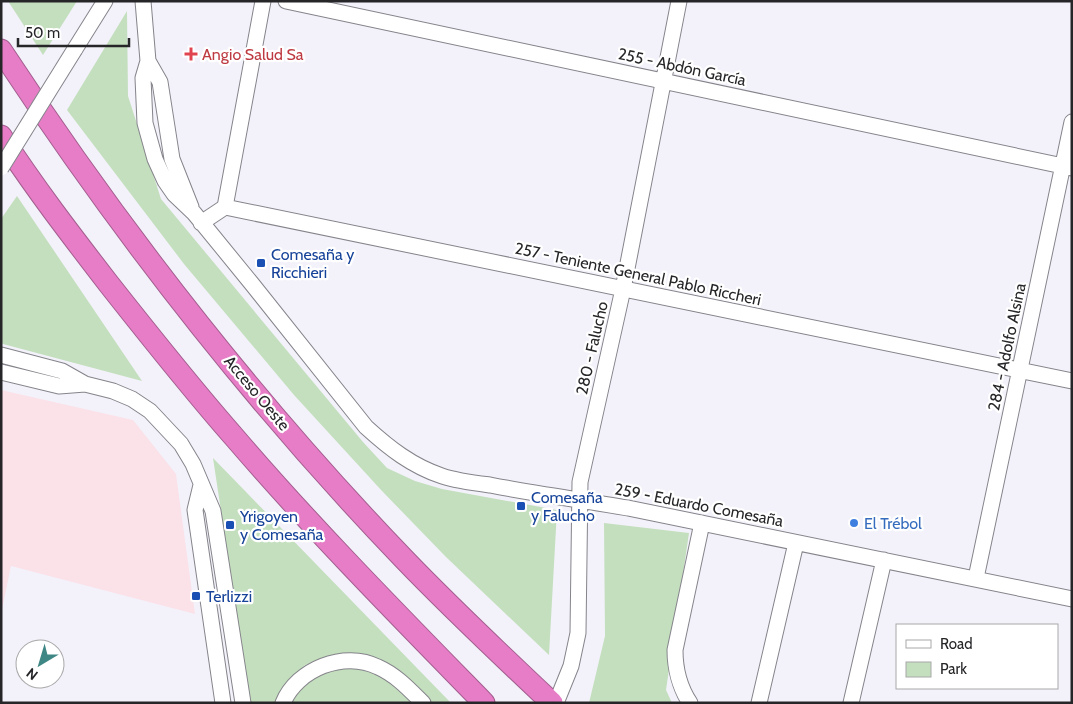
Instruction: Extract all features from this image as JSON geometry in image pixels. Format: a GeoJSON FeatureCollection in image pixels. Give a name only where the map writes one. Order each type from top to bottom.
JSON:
{"type":"FeatureCollection","features":[{"type":"Feature","properties":{"kind":"highway","name":"Acceso Oeste"},"geometry":{"type":"LineString","coordinates":[[1,50],[100,194],[179,299],[267,407],[404,559],[554,703]]}},
{"type":"Feature","properties":{"kind":"highway"},"geometry":{"type":"LineString","coordinates":[[1,136],[22,168],[146,331],[235,438],[361,576],[484,703]]}},
{"type":"Feature","properties":{"kind":"street"},"geometry":{"type":"LineString","coordinates":[[1,168],[105,1]]}},
{"type":"Feature","properties":{"kind":"street","name":"259 - Eduardo Comesaña"},"geometry":{"type":"LineString","coordinates":[[143,1],[148,61],[160,82],[172,158],[197,218],[366,427],[386,445],[423,469],[444,477],[525,492],[578,499],[1072,598]]}},
{"type":"Feature","properties":{"kind":"street"},"geometry":{"type":"LineString","coordinates":[[197,218],[225,207],[263,1]]}},
{"type":"Feature","properties":{"kind":"street","name":"255 - Abdón García"},"geometry":{"type":"LineString","coordinates":[[286,1],[1067,167]]}},
{"type":"Feature","properties":{"kind":"street","name":"280 - Falucho"},"geometry":{"type":"LineString","coordinates":[[554,703],[571,666],[578,633],[578,499],[580,482],[623,289],[679,1]]}},
{"type":"Feature","properties":{"kind":"street","name":"284 - Adolfo Alsina"},"geometry":{"type":"LineString","coordinates":[[976,578],[1020,370],[1067,167],[1072,122]]}},
{"type":"Feature","properties":{"kind":"street","name":"257 - Teniente General Pablo Riccheri"},"geometry":{"type":"LineString","coordinates":[[225,207],[1072,381]]}},
{"type":"Feature","properties":{"kind":"street"},"geometry":{"type":"LineString","coordinates":[[1,355],[62,371],[85,384],[113,391],[132,399],[150,411],[181,444],[193,464],[213,511],[243,703]]}},
{"type":"Feature","properties":{"kind":"street"},"geometry":{"type":"LineString","coordinates":[[1,372],[59,386],[85,384]]}},
{"type":"Feature","properties":{"kind":"street"},"geometry":{"type":"LineString","coordinates":[[201,485],[195,510],[223,703]]}},
{"type":"Feature","properties":{"kind":"street"},"geometry":{"type":"LineString","coordinates":[[690,703],[681,685],[675,663],[675,650],[702,523]]}},
{"type":"Feature","properties":{"kind":"street"},"geometry":{"type":"LineString","coordinates":[[759,703],[796,543]]}},
{"type":"Feature","properties":{"kind":"street"},"geometry":{"type":"LineString","coordinates":[[851,703],[884,560]]}},
{"type":"Feature","properties":{"kind":"street"},"geometry":{"type":"LineString","coordinates":[[282,703],[285,696],[308,673],[318,668],[347,661],[377,666],[394,676],[423,703]]}},
{"type":"Feature","properties":{"kind":"shaded area"},"geometry":{"type":"Polygon","coordinates":[[[1,390],[133,420],[176,474],[195,614],[11,566],[1,614],[1,390]]]}},
{"type":"Feature","properties":{"kind":"green space"},"geometry":{"type":"Polygon","coordinates":[[[8,1],[77,1],[43,55],[8,1]]]}},
{"type":"Feature","properties":{"kind":"green space"},"geometry":{"type":"Polygon","coordinates":[[[127,11],[128,96],[161,199],[363,442],[387,468],[415,481],[442,489],[557,510],[549,655],[446,557],[382,491],[294,395],[184,264],[67,110],[127,11]]]}},
{"type":"Feature","properties":{"kind":"green space"},"geometry":{"type":"Polygon","coordinates":[[[17,196],[142,381],[1,342],[1,219],[17,196]]]}},
{"type":"Feature","properties":{"kind":"green space"},"geometry":{"type":"Polygon","coordinates":[[[213,458],[451,703],[428,703],[349,653],[305,665],[277,698],[276,703],[250,703],[213,458]]]}},
{"type":"Feature","properties":{"kind":"green space"},"geometry":{"type":"Polygon","coordinates":[[[604,523],[689,533],[666,690],[672,703],[589,703],[605,636],[604,523]]]}},
{"type":"Feature","properties":{"kind":"green space"},"geometry":{"type":"Polygon","coordinates":[[[340,667],[358,669],[380,675],[413,703],[290,703],[307,680],[340,667]]]}},
{"type":"Feature","properties":{"kind":"place","name":"Angio Salud Sa"},"geometry":{"type":"Point","coordinates":[191,54]}},
{"type":"Feature","properties":{"kind":"place","name":"Comesaña y Ricchieri"},"geometry":{"type":"Point","coordinates":[261,263]}},
{"type":"Feature","properties":{"kind":"place","name":"Comesaña y Falucho"},"geometry":{"type":"Point","coordinates":[521,506]}},
{"type":"Feature","properties":{"kind":"place","name":"El Trébol"},"geometry":{"type":"Point","coordinates":[854,523]}},
{"type":"Feature","properties":{"kind":"place","name":"Yrigoyen y Comesaña"},"geometry":{"type":"Point","coordinates":[230,525]}},
{"type":"Feature","properties":{"kind":"place","name":"Terlizzi"},"geometry":{"type":"Point","coordinates":[196,596]}}]}
